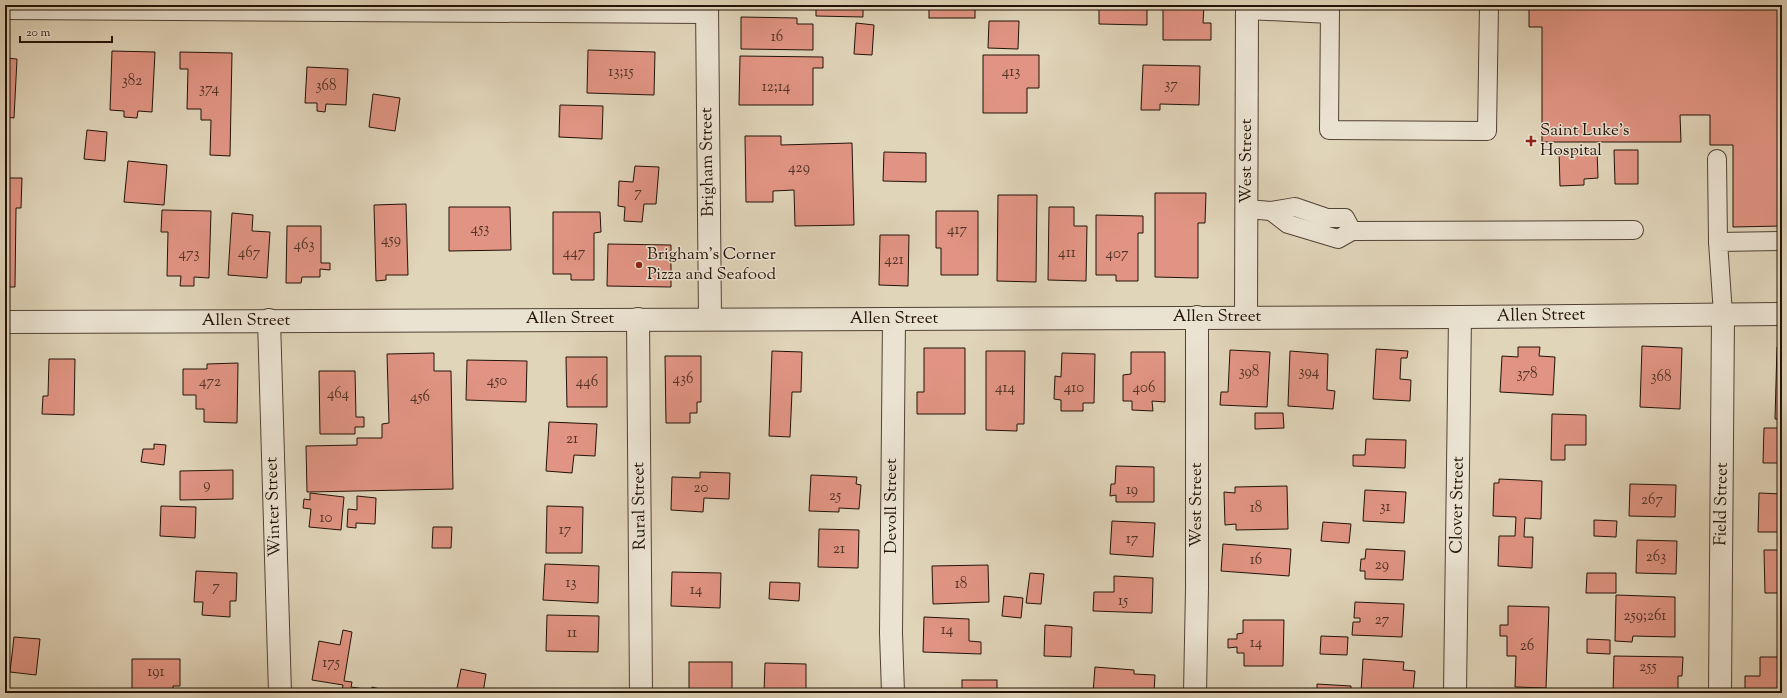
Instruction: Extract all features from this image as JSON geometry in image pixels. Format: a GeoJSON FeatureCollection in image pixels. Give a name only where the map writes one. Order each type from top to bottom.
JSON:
{"type":"FeatureCollection","features":[{"type":"Feature","properties":{"kind":"street"},"geometry":{"type":"LineString","coordinates":[[5,8],[707,9]]}},
{"type":"Feature","properties":{"kind":"street","name":"West Street"},"geometry":{"type":"LineString","coordinates":[[1246,317],[1247,8]]}},
{"type":"Feature","properties":{"kind":"street","name":"Brigham Street"},"geometry":{"type":"LineString","coordinates":[[707,9],[710,319]]}},
{"type":"Feature","properties":{"kind":"street","name":"Field Street"},"geometry":{"type":"LineString","coordinates":[[1720,693],[1723,314]]}},
{"type":"Feature","properties":{"kind":"street","name":"Allen Street"},"geometry":{"type":"LineString","coordinates":[[5,322],[1460,317],[1782,314]]}},
{"type":"Feature","properties":{"kind":"street","name":"West Street"},"geometry":{"type":"LineString","coordinates":[[1195,693],[1197,588],[1197,317]]}},
{"type":"Feature","properties":{"kind":"street","name":"Clover Street"},"geometry":{"type":"LineString","coordinates":[[1455,693],[1460,317]]}},
{"type":"Feature","properties":{"kind":"street","name":"Rural Street"},"geometry":{"type":"LineString","coordinates":[[638,319],[642,693]]}},
{"type":"Feature","properties":{"kind":"street","name":"Devoll Street"},"geometry":{"type":"LineString","coordinates":[[893,693],[891,633],[894,319]]}},
{"type":"Feature","properties":{"kind":"street","name":"Winter Street"},"geometry":{"type":"LineString","coordinates":[[269,320],[280,693]]}},
{"type":"Feature","properties":{"kind":"lane"},"geometry":{"type":"LineString","coordinates":[[1247,8],[1330,9],[1329,130],[1488,131],[1489,5]]}},
{"type":"Feature","properties":{"kind":"lane"},"geometry":{"type":"LineString","coordinates":[[1717,159],[1718,242],[1723,314]]}},
{"type":"Feature","properties":{"kind":"lane"},"geometry":{"type":"LineString","coordinates":[[1247,209],[1271,211],[1288,224],[1338,239],[1352,231],[1634,230]]}},
{"type":"Feature","properties":{"kind":"lane"},"geometry":{"type":"LineString","coordinates":[[1718,242],[1782,241]]}},
{"type":"Feature","properties":{"kind":"building"},"geometry":{"type":"Polygon","coordinates":[[[816,5],[863,5],[863,17],[816,16],[816,5]]]}},
{"type":"Feature","properties":{"kind":"building"},"geometry":{"type":"Polygon","coordinates":[[[929,5],[975,5],[975,18],[929,18],[929,5]]]}},
{"type":"Feature","properties":{"kind":"building"},"geometry":{"type":"Polygon","coordinates":[[[1099,5],[1147,5],[1147,25],[1099,24],[1099,5]]]}},
{"type":"Feature","properties":{"kind":"building"},"geometry":{"type":"Polygon","coordinates":[[[1163,5],[1204,5],[1203,23],[1211,23],[1211,40],[1163,40],[1163,5]]]}},
{"type":"Feature","properties":{"kind":"building"},"geometry":{"type":"Polygon","coordinates":[[[1529,5],[1782,5],[1782,226],[1733,227],[1733,145],[1710,145],[1710,115],[1680,115],[1681,142],[1542,142],[1542,27],[1529,27],[1529,5]]]}},
{"type":"Feature","properties":{"kind":"building"},"geometry":{"type":"Polygon","coordinates":[[[741,17],[797,18],[797,24],[813,24],[813,50],[741,49],[741,17]]]}},
{"type":"Feature","properties":{"kind":"building"},"geometry":{"type":"Polygon","coordinates":[[[989,21],[1019,21],[1018,49],[988,48],[989,21]]]}},
{"type":"Feature","properties":{"kind":"building"},"geometry":{"type":"Polygon","coordinates":[[[856,23],[874,25],[872,55],[854,54],[856,23]]]}},
{"type":"Feature","properties":{"kind":"building"},"geometry":{"type":"Polygon","coordinates":[[[588,50],[655,52],[654,95],[587,93],[588,50]]]}},
{"type":"Feature","properties":{"kind":"building"},"geometry":{"type":"Polygon","coordinates":[[[112,51],[155,52],[152,112],[138,111],[137,118],[124,117],[124,111],[110,110],[112,51]]]}},
{"type":"Feature","properties":{"kind":"building"},"geometry":{"type":"Polygon","coordinates":[[[180,52],[232,53],[230,156],[210,155],[211,120],[201,120],[201,109],[187,109],[188,69],[180,69],[180,52]]]}},
{"type":"Feature","properties":{"kind":"building"},"geometry":{"type":"Polygon","coordinates":[[[983,55],[1039,55],[1039,88],[1027,88],[1027,113],[983,113],[983,55]]]}},
{"type":"Feature","properties":{"kind":"building"},"geometry":{"type":"Polygon","coordinates":[[[740,56],[823,57],[823,68],[813,68],[813,105],[739,105],[740,56]]]}},
{"type":"Feature","properties":{"kind":"building"},"geometry":{"type":"Polygon","coordinates":[[[5,58],[17,59],[14,118],[5,117],[5,58]]]}},
{"type":"Feature","properties":{"kind":"building"},"geometry":{"type":"Polygon","coordinates":[[[1143,65],[1200,66],[1199,105],[1160,104],[1160,110],[1141,110],[1143,65]]]}},
{"type":"Feature","properties":{"kind":"building"},"geometry":{"type":"Polygon","coordinates":[[[307,67],[348,69],[346,105],[326,104],[325,112],[317,111],[317,103],[305,103],[307,67]]]}},
{"type":"Feature","properties":{"kind":"building"},"geometry":{"type":"Polygon","coordinates":[[[373,94],[400,98],[395,131],[369,127],[373,94]]]}},
{"type":"Feature","properties":{"kind":"building"},"geometry":{"type":"Polygon","coordinates":[[[560,105],[603,106],[602,139],[559,137],[560,105]]]}},
{"type":"Feature","properties":{"kind":"building"},"geometry":{"type":"Polygon","coordinates":[[[87,130],[107,132],[105,161],[84,159],[87,130]]]}},
{"type":"Feature","properties":{"kind":"building"},"geometry":{"type":"Polygon","coordinates":[[[745,136],[781,136],[781,145],[852,143],[854,225],[795,226],[794,190],[773,191],[773,202],[746,202],[745,136]]]}},
{"type":"Feature","properties":{"kind":"building"},"geometry":{"type":"Polygon","coordinates":[[[1597,150],[1598,178],[1584,179],[1584,185],[1560,186],[1559,151],[1597,150]]]}},
{"type":"Feature","properties":{"kind":"building"},"geometry":{"type":"Polygon","coordinates":[[[1614,150],[1638,150],[1638,184],[1615,184],[1614,150]]]}},
{"type":"Feature","properties":{"kind":"building"},"geometry":{"type":"Polygon","coordinates":[[[884,152],[926,153],[926,182],[883,181],[884,152]]]}},
{"type":"Feature","properties":{"kind":"building"},"geometry":{"type":"Polygon","coordinates":[[[128,161],[167,165],[164,205],[124,202],[128,161]]]}},
{"type":"Feature","properties":{"kind":"building"},"geometry":{"type":"Polygon","coordinates":[[[635,166],[659,167],[656,204],[644,204],[642,222],[624,221],[625,207],[618,206],[619,181],[633,182],[635,166]]]}},
{"type":"Feature","properties":{"kind":"building"},"geometry":{"type":"Polygon","coordinates":[[[5,178],[22,178],[21,208],[16,208],[15,287],[5,287],[5,178]]]}},
{"type":"Feature","properties":{"kind":"building"},"geometry":{"type":"Polygon","coordinates":[[[1155,193],[1206,193],[1205,223],[1198,223],[1198,278],[1155,277],[1155,193]]]}},
{"type":"Feature","properties":{"kind":"building"},"geometry":{"type":"Polygon","coordinates":[[[998,195],[1037,195],[1036,282],[997,281],[998,195]]]}},
{"type":"Feature","properties":{"kind":"building"},"geometry":{"type":"Polygon","coordinates":[[[406,204],[408,275],[386,275],[386,280],[376,281],[374,205],[406,204]]]}},
{"type":"Feature","properties":{"kind":"building"},"geometry":{"type":"Polygon","coordinates":[[[449,207],[510,207],[511,250],[449,251],[449,207]]]}},
{"type":"Feature","properties":{"kind":"building"},"geometry":{"type":"Polygon","coordinates":[[[1049,207],[1074,207],[1074,226],[1087,226],[1086,281],[1048,280],[1049,207]]]}},
{"type":"Feature","properties":{"kind":"building"},"geometry":{"type":"Polygon","coordinates":[[[162,210],[211,211],[209,278],[194,277],[194,286],[180,286],[181,276],[167,276],[168,232],[161,232],[162,210]]]}},
{"type":"Feature","properties":{"kind":"building"},"geometry":{"type":"Polygon","coordinates":[[[936,211],[978,211],[978,275],[941,275],[941,248],[936,248],[936,211]]]}},
{"type":"Feature","properties":{"kind":"building"},"geometry":{"type":"Polygon","coordinates":[[[553,212],[600,212],[601,232],[594,233],[594,280],[571,280],[571,274],[553,274],[553,212]]]}},
{"type":"Feature","properties":{"kind":"building"},"geometry":{"type":"Polygon","coordinates":[[[232,213],[253,215],[252,231],[270,232],[267,278],[228,275],[232,213]]]}},
{"type":"Feature","properties":{"kind":"building"},"geometry":{"type":"Polygon","coordinates":[[[1096,215],[1143,216],[1143,233],[1138,233],[1138,281],[1116,281],[1116,275],[1096,275],[1096,215]]]}},
{"type":"Feature","properties":{"kind":"building"},"geometry":{"type":"Polygon","coordinates":[[[287,226],[321,226],[321,263],[330,263],[330,270],[320,269],[320,277],[302,277],[301,283],[286,283],[287,226]]]}},
{"type":"Feature","properties":{"kind":"building"},"geometry":{"type":"Polygon","coordinates":[[[880,235],[909,235],[908,286],[879,285],[880,235]]]}},
{"type":"Feature","properties":{"kind":"building","name":"Brigham's Corner Pizza and Seafood"},"geometry":{"type":"Polygon","coordinates":[[[608,244],[671,245],[671,287],[607,286],[608,244]]]}},
{"type":"Feature","properties":{"kind":"building"},"geometry":{"type":"Polygon","coordinates":[[[1642,346],[1682,348],[1680,409],[1640,407],[1642,346]]]}},
{"type":"Feature","properties":{"kind":"building"},"geometry":{"type":"Polygon","coordinates":[[[1518,347],[1540,347],[1539,356],[1555,357],[1553,395],[1500,392],[1502,356],[1518,357],[1518,347]]]}},
{"type":"Feature","properties":{"kind":"building"},"geometry":{"type":"Polygon","coordinates":[[[1777,347],[1782,347],[1782,420],[1775,419],[1777,347]]]}},
{"type":"Feature","properties":{"kind":"building"},"geometry":{"type":"Polygon","coordinates":[[[924,348],[965,348],[965,414],[917,414],[917,392],[924,392],[924,348]]]}},
{"type":"Feature","properties":{"kind":"building"},"geometry":{"type":"Polygon","coordinates":[[[1376,349],[1408,351],[1407,358],[1401,358],[1400,379],[1411,380],[1410,401],[1373,399],[1376,349]]]}},
{"type":"Feature","properties":{"kind":"building"},"geometry":{"type":"Polygon","coordinates":[[[1230,350],[1270,352],[1267,407],[1220,405],[1221,392],[1228,392],[1230,350]]]}},
{"type":"Feature","properties":{"kind":"building"},"geometry":{"type":"Polygon","coordinates":[[[772,351],[802,352],[801,392],[792,392],[790,437],[769,436],[772,351]]]}},
{"type":"Feature","properties":{"kind":"building"},"geometry":{"type":"Polygon","coordinates":[[[986,351],[1025,351],[1024,424],[1017,424],[1017,431],[986,430],[986,351]]]}},
{"type":"Feature","properties":{"kind":"building"},"geometry":{"type":"Polygon","coordinates":[[[1290,351],[1328,354],[1327,390],[1335,391],[1333,409],[1288,406],[1290,351]]]}},
{"type":"Feature","properties":{"kind":"building"},"geometry":{"type":"Polygon","coordinates":[[[1131,352],[1165,352],[1165,402],[1152,401],[1153,411],[1132,410],[1132,401],[1123,401],[1123,375],[1131,374],[1131,352]]]}},
{"type":"Feature","properties":{"kind":"building"},"geometry":{"type":"Polygon","coordinates":[[[434,353],[434,371],[451,371],[453,489],[307,492],[306,446],[357,445],[357,438],[382,438],[382,424],[389,423],[387,354],[434,353]]]}},
{"type":"Feature","properties":{"kind":"building"},"geometry":{"type":"Polygon","coordinates":[[[1062,353],[1095,354],[1094,403],[1083,403],[1083,411],[1061,411],[1061,400],[1054,399],[1055,376],[1061,377],[1062,353]]]}},
{"type":"Feature","properties":{"kind":"building"},"geometry":{"type":"Polygon","coordinates":[[[665,356],[701,356],[701,402],[697,402],[697,413],[690,413],[690,423],[666,423],[665,356]]]}},
{"type":"Feature","properties":{"kind":"building"},"geometry":{"type":"Polygon","coordinates":[[[566,357],[607,357],[607,407],[567,407],[566,357]]]}},
{"type":"Feature","properties":{"kind":"building"},"geometry":{"type":"Polygon","coordinates":[[[49,359],[75,359],[74,415],[42,414],[43,396],[48,396],[49,359]]]}},
{"type":"Feature","properties":{"kind":"building"},"geometry":{"type":"Polygon","coordinates":[[[467,360],[527,361],[526,402],[466,400],[467,360]]]}},
{"type":"Feature","properties":{"kind":"building"},"geometry":{"type":"Polygon","coordinates":[[[238,363],[237,423],[204,422],[204,409],[196,409],[196,395],[183,395],[183,369],[207,369],[207,364],[238,363]]]}},
{"type":"Feature","properties":{"kind":"building"},"geometry":{"type":"Polygon","coordinates":[[[319,371],[355,371],[356,417],[364,417],[364,427],[355,427],[355,434],[320,434],[319,371]]]}},
{"type":"Feature","properties":{"kind":"building"},"geometry":{"type":"Polygon","coordinates":[[[1255,413],[1283,413],[1284,428],[1255,429],[1255,413]]]}},
{"type":"Feature","properties":{"kind":"building"},"geometry":{"type":"Polygon","coordinates":[[[1552,414],[1586,415],[1586,445],[1565,445],[1565,460],[1551,460],[1552,414]]]}},
{"type":"Feature","properties":{"kind":"building"},"geometry":{"type":"Polygon","coordinates":[[[549,422],[597,424],[595,456],[574,455],[572,473],[546,471],[549,422]]]}},
{"type":"Feature","properties":{"kind":"building"},"geometry":{"type":"Polygon","coordinates":[[[1764,428],[1782,428],[1782,463],[1763,463],[1764,428]]]}},
{"type":"Feature","properties":{"kind":"building"},"geometry":{"type":"Polygon","coordinates":[[[1366,439],[1406,440],[1405,468],[1353,466],[1353,455],[1365,455],[1366,439]]]}},
{"type":"Feature","properties":{"kind":"building"},"geometry":{"type":"Polygon","coordinates":[[[154,444],[166,445],[164,465],[141,462],[143,449],[154,449],[154,444]]]}},
{"type":"Feature","properties":{"kind":"building"},"geometry":{"type":"Polygon","coordinates":[[[1116,466],[1154,467],[1154,502],[1116,502],[1116,495],[1110,496],[1111,484],[1115,484],[1116,466]]]}},
{"type":"Feature","properties":{"kind":"building"},"geometry":{"type":"Polygon","coordinates":[[[233,470],[233,499],[180,500],[180,471],[233,470]]]}},
{"type":"Feature","properties":{"kind":"building"},"geometry":{"type":"Polygon","coordinates":[[[700,472],[730,473],[729,499],[704,498],[703,512],[671,510],[672,477],[700,478],[700,472]]]}},
{"type":"Feature","properties":{"kind":"building"},"geometry":{"type":"Polygon","coordinates":[[[811,475],[857,477],[856,484],[861,485],[859,509],[839,508],[839,512],[809,511],[811,475]]]}},
{"type":"Feature","properties":{"kind":"building"},"geometry":{"type":"Polygon","coordinates":[[[1499,479],[1542,481],[1541,519],[1525,518],[1524,537],[1533,537],[1532,568],[1498,566],[1499,536],[1515,536],[1516,517],[1493,516],[1494,483],[1499,483],[1499,479]]]}},
{"type":"Feature","properties":{"kind":"building"},"geometry":{"type":"Polygon","coordinates":[[[1630,484],[1676,485],[1675,517],[1629,516],[1630,484]]]}},
{"type":"Feature","properties":{"kind":"building"},"geometry":{"type":"Polygon","coordinates":[[[1287,486],[1288,529],[1236,530],[1236,524],[1225,525],[1224,492],[1235,493],[1235,487],[1287,486]]]}},
{"type":"Feature","properties":{"kind":"building"},"geometry":{"type":"Polygon","coordinates":[[[1365,490],[1406,492],[1404,523],[1363,521],[1365,490]]]}},
{"type":"Feature","properties":{"kind":"building"},"geometry":{"type":"Polygon","coordinates":[[[310,493],[344,497],[341,530],[309,527],[311,509],[303,508],[304,499],[310,500],[310,493]]]}},
{"type":"Feature","properties":{"kind":"building"},"geometry":{"type":"Polygon","coordinates":[[[1759,493],[1782,494],[1782,532],[1758,532],[1759,493]]]}},
{"type":"Feature","properties":{"kind":"building"},"geometry":{"type":"Polygon","coordinates":[[[357,496],[376,498],[375,524],[356,523],[356,528],[347,527],[348,509],[357,510],[357,496]]]}},
{"type":"Feature","properties":{"kind":"building"},"geometry":{"type":"Polygon","coordinates":[[[161,506],[196,507],[195,538],[160,536],[161,506]]]}},
{"type":"Feature","properties":{"kind":"building"},"geometry":{"type":"Polygon","coordinates":[[[547,506],[583,507],[582,553],[546,553],[547,506]]]}},
{"type":"Feature","properties":{"kind":"building"},"geometry":{"type":"Polygon","coordinates":[[[1594,520],[1617,521],[1616,537],[1594,536],[1594,520]]]}},
{"type":"Feature","properties":{"kind":"building"},"geometry":{"type":"Polygon","coordinates":[[[1112,521],[1155,523],[1153,557],[1110,554],[1112,521]]]}},
{"type":"Feature","properties":{"kind":"building"},"geometry":{"type":"Polygon","coordinates":[[[1323,522],[1351,524],[1349,543],[1321,541],[1323,522]]]}},
{"type":"Feature","properties":{"kind":"building"},"geometry":{"type":"Polygon","coordinates":[[[433,527],[452,527],[451,548],[432,548],[433,527]]]}},
{"type":"Feature","properties":{"kind":"building"},"geometry":{"type":"Polygon","coordinates":[[[819,529],[859,530],[858,568],[818,567],[819,529]]]}},
{"type":"Feature","properties":{"kind":"building"},"geometry":{"type":"Polygon","coordinates":[[[1637,540],[1677,541],[1676,574],[1636,573],[1637,540]]]}},
{"type":"Feature","properties":{"kind":"building"},"geometry":{"type":"Polygon","coordinates":[[[1223,544],[1291,549],[1289,576],[1221,571],[1223,544]]]}},
{"type":"Feature","properties":{"kind":"building"},"geometry":{"type":"Polygon","coordinates":[[[1366,549],[1405,551],[1403,580],[1365,579],[1365,571],[1360,571],[1361,559],[1365,559],[1366,549]]]}},
{"type":"Feature","properties":{"kind":"building"},"geometry":{"type":"Polygon","coordinates":[[[1764,550],[1782,550],[1782,593],[1765,593],[1764,550]]]}},
{"type":"Feature","properties":{"kind":"building"},"geometry":{"type":"Polygon","coordinates":[[[545,564],[599,566],[598,603],[543,600],[545,564]]]}},
{"type":"Feature","properties":{"kind":"building"},"geometry":{"type":"Polygon","coordinates":[[[988,565],[989,602],[933,604],[932,566],[988,565]]]}},
{"type":"Feature","properties":{"kind":"building"},"geometry":{"type":"Polygon","coordinates":[[[196,571],[237,573],[236,601],[230,601],[230,617],[202,615],[203,602],[194,602],[196,571]]]}},
{"type":"Feature","properties":{"kind":"building"},"geometry":{"type":"Polygon","coordinates":[[[672,572],[721,573],[720,608],[671,606],[672,572]]]}},
{"type":"Feature","properties":{"kind":"building"},"geometry":{"type":"Polygon","coordinates":[[[1030,573],[1044,574],[1041,604],[1026,603],[1030,573]]]}},
{"type":"Feature","properties":{"kind":"building"},"geometry":{"type":"Polygon","coordinates":[[[1587,573],[1616,573],[1616,593],[1586,593],[1587,573]]]}},
{"type":"Feature","properties":{"kind":"building"},"geometry":{"type":"Polygon","coordinates":[[[1114,576],[1153,578],[1152,613],[1093,611],[1094,592],[1114,592],[1114,576]]]}},
{"type":"Feature","properties":{"kind":"building"},"geometry":{"type":"Polygon","coordinates":[[[770,582],[800,583],[799,601],[769,599],[770,582]]]}},
{"type":"Feature","properties":{"kind":"building"},"geometry":{"type":"Polygon","coordinates":[[[1616,595],[1675,597],[1675,637],[1633,636],[1632,642],[1615,641],[1616,595]]]}},
{"type":"Feature","properties":{"kind":"building"},"geometry":{"type":"Polygon","coordinates":[[[1004,596],[1023,598],[1021,618],[1002,616],[1004,596]]]}},
{"type":"Feature","properties":{"kind":"building"},"geometry":{"type":"Polygon","coordinates":[[[1355,602],[1404,604],[1402,637],[1352,635],[1353,622],[1360,622],[1360,618],[1354,618],[1355,602]]]}},
{"type":"Feature","properties":{"kind":"building"},"geometry":{"type":"Polygon","coordinates":[[[1508,606],[1549,607],[1546,688],[1515,687],[1516,656],[1507,656],[1507,636],[1500,636],[1500,625],[1508,625],[1508,606]]]}},
{"type":"Feature","properties":{"kind":"building"},"geometry":{"type":"Polygon","coordinates":[[[547,615],[599,616],[598,652],[546,651],[547,615]]]}},
{"type":"Feature","properties":{"kind":"building"},"geometry":{"type":"Polygon","coordinates":[[[924,617],[969,619],[969,641],[981,642],[981,654],[923,652],[924,617]]]}},
{"type":"Feature","properties":{"kind":"building"},"geometry":{"type":"Polygon","coordinates":[[[1243,620],[1284,620],[1283,666],[1244,666],[1244,653],[1237,653],[1237,647],[1228,648],[1228,639],[1237,639],[1237,634],[1243,633],[1243,620]]]}},
{"type":"Feature","properties":{"kind":"building"},"geometry":{"type":"Polygon","coordinates":[[[1045,625],[1072,627],[1071,657],[1044,656],[1045,625]]]}},
{"type":"Feature","properties":{"kind":"building"},"geometry":{"type":"Polygon","coordinates":[[[343,630],[352,632],[344,681],[352,682],[351,687],[365,689],[364,693],[342,693],[343,685],[312,680],[319,641],[340,645],[343,630]]]}},
{"type":"Feature","properties":{"kind":"building"},"geometry":{"type":"Polygon","coordinates":[[[1321,636],[1348,637],[1347,655],[1320,654],[1321,636]]]}},
{"type":"Feature","properties":{"kind":"building"},"geometry":{"type":"Polygon","coordinates":[[[14,637],[40,639],[36,675],[10,672],[14,637]]]}},
{"type":"Feature","properties":{"kind":"building"},"geometry":{"type":"Polygon","coordinates":[[[1587,639],[1610,640],[1610,654],[1587,653],[1587,639]]]}},
{"type":"Feature","properties":{"kind":"building"},"geometry":{"type":"Polygon","coordinates":[[[1614,656],[1683,657],[1682,676],[1678,676],[1678,693],[1613,693],[1614,656]]]}},
{"type":"Feature","properties":{"kind":"building"},"geometry":{"type":"Polygon","coordinates":[[[1760,657],[1782,657],[1782,693],[1745,692],[1745,676],[1760,676],[1760,657]]]}},
{"type":"Feature","properties":{"kind":"building"},"geometry":{"type":"Polygon","coordinates":[[[132,659],[180,659],[180,686],[173,686],[173,693],[132,693],[132,659]]]}},
{"type":"Feature","properties":{"kind":"building"},"geometry":{"type":"Polygon","coordinates":[[[1363,659],[1404,662],[1403,670],[1415,671],[1413,693],[1361,692],[1363,659]]]}},
{"type":"Feature","properties":{"kind":"building"},"geometry":{"type":"Polygon","coordinates":[[[689,662],[732,662],[732,693],[689,693],[689,662]]]}},
{"type":"Feature","properties":{"kind":"building"},"geometry":{"type":"Polygon","coordinates":[[[765,663],[806,664],[806,693],[764,693],[765,663]]]}},
{"type":"Feature","properties":{"kind":"building"},"geometry":{"type":"Polygon","coordinates":[[[1095,667],[1134,670],[1134,674],[1155,675],[1154,693],[1093,693],[1095,667]]]}},
{"type":"Feature","properties":{"kind":"building"},"geometry":{"type":"Polygon","coordinates":[[[461,669],[486,674],[483,693],[456,693],[461,669]]]}},
{"type":"Feature","properties":{"kind":"building"},"geometry":{"type":"Polygon","coordinates":[[[5,675],[9,676],[7,693],[5,693],[5,675]]]}},
{"type":"Feature","properties":{"kind":"building"},"geometry":{"type":"Polygon","coordinates":[[[962,680],[997,680],[997,693],[962,693],[962,680]]]}},
{"type":"Feature","properties":{"kind":"building"},"geometry":{"type":"Polygon","coordinates":[[[1317,684],[1351,686],[1351,693],[1317,693],[1317,684]]]}},
{"type":"Feature","properties":{"kind":"building"},"geometry":{"type":"Polygon","coordinates":[[[372,687],[380,689],[380,693],[371,693],[372,687]]]}},
{"type":"Feature","properties":{"kind":"place","name":"Saint Luke's Hospital"},"geometry":{"type":"Point","coordinates":[1531,141]}},
{"type":"Feature","properties":{"kind":"place","name":"Brigham's Corner Pizza and Seafood"},"geometry":{"type":"Point","coordinates":[639,265]}}]}
